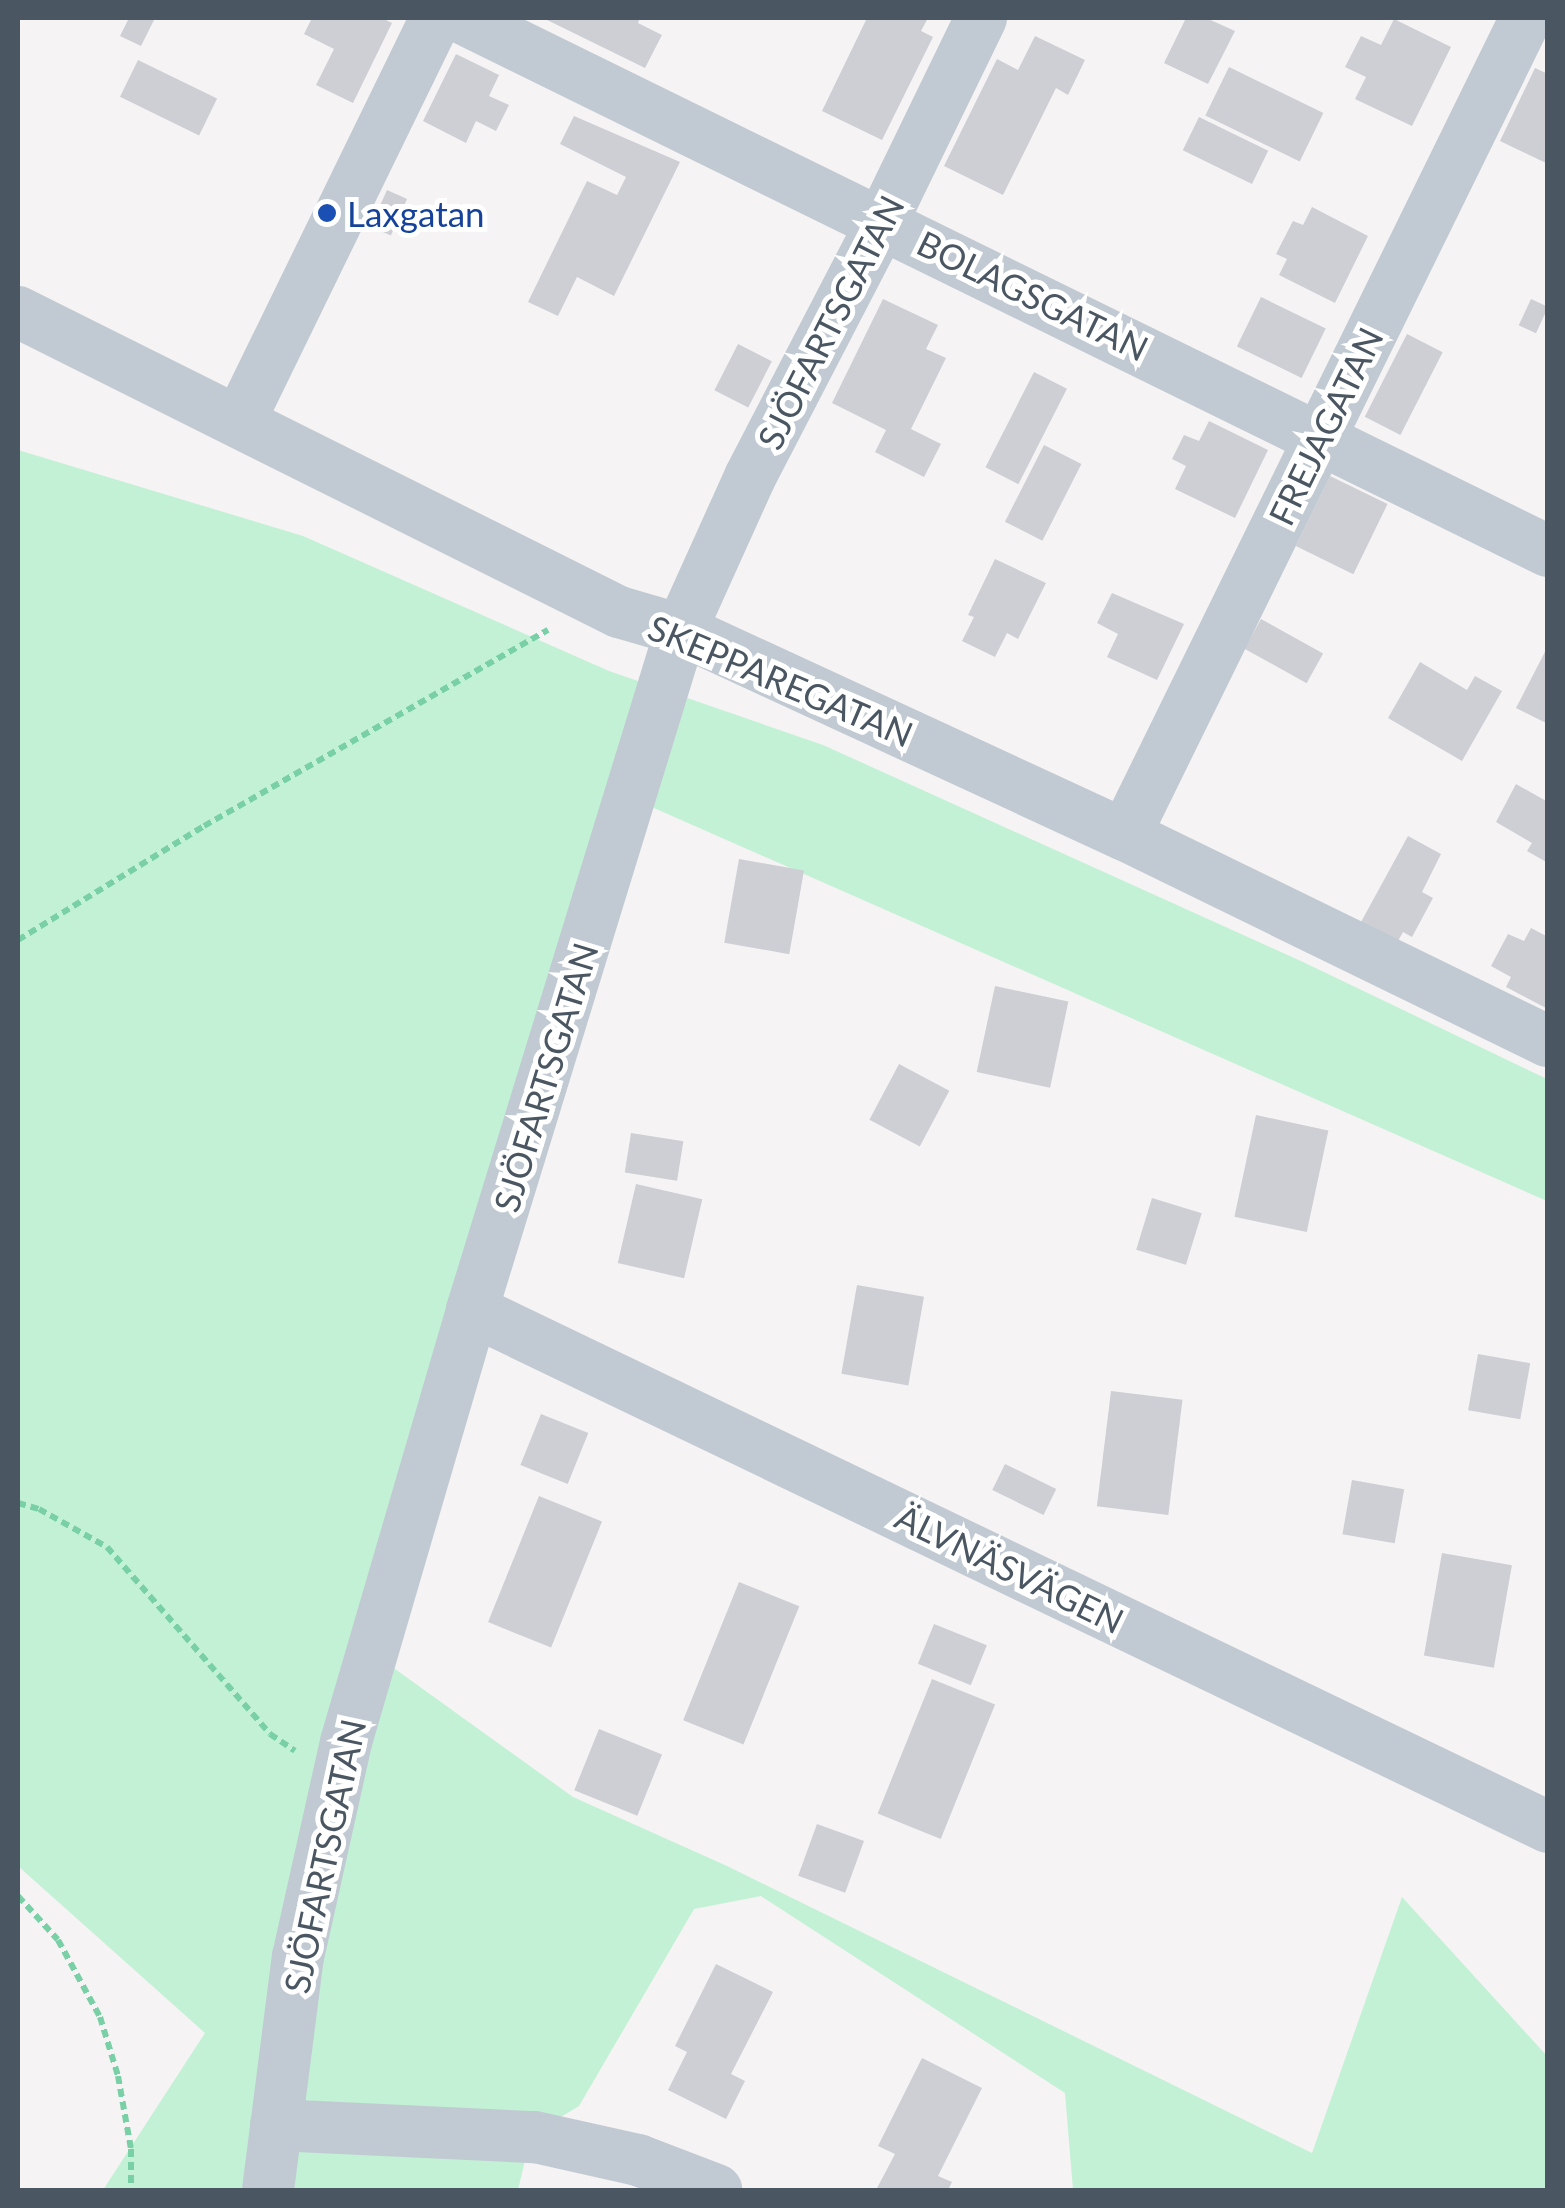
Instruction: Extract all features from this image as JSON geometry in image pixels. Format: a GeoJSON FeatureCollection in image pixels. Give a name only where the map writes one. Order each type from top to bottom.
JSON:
{"type":"FeatureCollection","features":[{"type":"Feature","properties":{"kind":"street"},"geometry":{"type":"LineString","coordinates":[[240,422],[436,18]]}},
{"type":"Feature","properties":{"kind":"street","name":"BOLAGSGATAN"},"geometry":{"type":"LineString","coordinates":[[462,18],[1548,550]]}},
{"type":"Feature","properties":{"kind":"street","name":"SJÖFARTSGATAN"},"geometry":{"type":"LineString","coordinates":[[268,2190],[298,1957],[337,1781],[472,1310],[682,630],[750,477],[882,222],[981,18]]}},
{"type":"Feature","properties":{"kind":"street","name":"FREJAGATAN"},"geometry":{"type":"LineString","coordinates":[[1124,834],[1526,18]]}},
{"type":"Feature","properties":{"kind":"street","name":"SKEPPAREGATAN"},"geometry":{"type":"LineString","coordinates":[[18,312],[597,601],[682,630],[1124,834],[1548,1041]]}},
{"type":"Feature","properties":{"kind":"street","name":"ÄLVNÄSVÄGEN"},"geometry":{"type":"LineString","coordinates":[[472,1310],[1548,1826]]}},
{"type":"Feature","properties":{"kind":"street"},"geometry":{"type":"LineString","coordinates":[[276,2125],[535,2137],[638,2160],[716,2190]]}},
{"type":"Feature","properties":{"kind":"path"},"geometry":{"type":"LineString","coordinates":[[18,940],[204,826],[597,601]]}},
{"type":"Feature","properties":{"kind":"path"},"geometry":{"type":"LineString","coordinates":[[18,1503],[39,1509],[107,1547],[270,1734],[337,1781]]}},
{"type":"Feature","properties":{"kind":"path"},"geometry":{"type":"LineString","coordinates":[[18,1896],[58,1940],[100,2018],[118,2076],[131,2148],[131,2190]]}},
{"type":"Feature","properties":{"kind":"green space"},"geometry":{"type":"Polygon","coordinates":[[[18,450],[303,536],[609,671],[823,745],[1303,962],[1547,1079],[1547,1201],[629,797],[370,1651],[573,1797],[727,1866],[1312,2153],[1402,1897],[1547,2056],[1547,2190],[1073,2190],[1065,2093],[761,1896],[694,1909],[579,2106],[531,2135],[518,2190],[103,2190],[205,2033],[18,1866],[18,450]]]}},
{"type":"Feature","properties":{"kind":"building"},"geometry":{"type":"Polygon","coordinates":[[[129,18],[155,18],[141,46],[120,36],[129,18]]]}},
{"type":"Feature","properties":{"kind":"building"},"geometry":{"type":"Polygon","coordinates":[[[312,18],[382,18],[392,23],[353,103],[316,85],[334,49],[304,34],[312,18]]]}},
{"type":"Feature","properties":{"kind":"building"},"geometry":{"type":"Polygon","coordinates":[[[543,18],[640,18],[638,23],[662,35],[645,68],[543,18]]]}},
{"type":"Feature","properties":{"kind":"building"},"geometry":{"type":"Polygon","coordinates":[[[867,18],[928,18],[921,31],[933,37],[882,140],[822,111],[867,18]]]}},
{"type":"Feature","properties":{"kind":"building"},"geometry":{"type":"Polygon","coordinates":[[[1186,18],[1206,18],[1235,31],[1208,84],[1164,63],[1186,18]]]}},
{"type":"Feature","properties":{"kind":"building"},"geometry":{"type":"Polygon","coordinates":[[[1394,19],[1451,47],[1412,126],[1355,99],[1366,77],[1345,67],[1361,36],[1381,45],[1394,19]]]}},
{"type":"Feature","properties":{"kind":"building"},"geometry":{"type":"Polygon","coordinates":[[[1035,36],[1085,60],[1068,95],[1056,88],[1003,195],[944,166],[997,59],[1018,70],[1035,36]]]}},
{"type":"Feature","properties":{"kind":"building"},"geometry":{"type":"Polygon","coordinates":[[[456,54],[499,75],[489,96],[509,105],[496,131],[476,121],[466,143],[423,121],[456,54]]]}},
{"type":"Feature","properties":{"kind":"building"},"geometry":{"type":"Polygon","coordinates":[[[138,60],[217,99],[199,135],[120,97],[138,60]]]}},
{"type":"Feature","properties":{"kind":"building"},"geometry":{"type":"Polygon","coordinates":[[[1229,67],[1323,113],[1300,162],[1205,116],[1229,67]]]}},
{"type":"Feature","properties":{"kind":"building"},"geometry":{"type":"Polygon","coordinates":[[[1535,68],[1548,74],[1548,164],[1500,141],[1535,68]]]}},
{"type":"Feature","properties":{"kind":"building"},"geometry":{"type":"Polygon","coordinates":[[[574,116],[680,162],[614,296],[577,277],[558,316],[528,302],[587,181],[617,195],[626,177],[560,144],[574,116]]]}},
{"type":"Feature","properties":{"kind":"building"},"geometry":{"type":"Polygon","coordinates":[[[1199,117],[1268,151],[1252,184],[1183,150],[1199,117]]]}},
{"type":"Feature","properties":{"kind":"building"},"geometry":{"type":"Polygon","coordinates":[[[387,190],[407,199],[391,235],[371,227],[387,190]]]}},
{"type":"Feature","properties":{"kind":"building"},"geometry":{"type":"Polygon","coordinates":[[[1312,207],[1368,236],[1335,303],[1279,275],[1287,259],[1276,254],[1293,221],[1303,225],[1312,207]]]}},
{"type":"Feature","properties":{"kind":"building"},"geometry":{"type":"Polygon","coordinates":[[[1261,297],[1326,329],[1302,378],[1237,346],[1261,297]]]}},
{"type":"Feature","properties":{"kind":"building"},"geometry":{"type":"Polygon","coordinates":[[[883,299],[938,325],[926,349],[946,358],[911,429],[941,444],[924,477],[875,452],[886,430],[832,403],[883,299]]]}},
{"type":"Feature","properties":{"kind":"building"},"geometry":{"type":"Polygon","coordinates":[[[1531,299],[1548,307],[1536,333],[1519,325],[1531,299]]]}},
{"type":"Feature","properties":{"kind":"building"},"geometry":{"type":"Polygon","coordinates":[[[1407,334],[1443,352],[1400,435],[1365,417],[1407,334]]]}},
{"type":"Feature","properties":{"kind":"building"},"geometry":{"type":"Polygon","coordinates":[[[738,344],[772,361],[748,408],[714,390],[738,344]]]}},
{"type":"Feature","properties":{"kind":"building"},"geometry":{"type":"Polygon","coordinates":[[[1034,372],[1067,389],[1018,484],[985,467],[1034,372]]]}},
{"type":"Feature","properties":{"kind":"building"},"geometry":{"type":"Polygon","coordinates":[[[1209,421],[1268,450],[1235,518],[1175,489],[1186,466],[1172,459],[1184,435],[1199,441],[1209,421]]]}},
{"type":"Feature","properties":{"kind":"building"},"geometry":{"type":"Polygon","coordinates":[[[1044,445],[1081,464],[1042,541],[1005,522],[1044,445]]]}},
{"type":"Feature","properties":{"kind":"building"},"geometry":{"type":"Polygon","coordinates":[[[1330,476],[1388,504],[1353,574],[1296,546],[1330,476]]]}},
{"type":"Feature","properties":{"kind":"building"},"geometry":{"type":"Polygon","coordinates":[[[995,559],[1046,583],[1018,639],[1007,633],[995,657],[962,641],[974,617],[968,615],[995,559]]]}},
{"type":"Feature","properties":{"kind":"building"},"geometry":{"type":"Polygon","coordinates":[[[1112,593],[1184,624],[1157,680],[1107,657],[1118,634],[1097,623],[1112,593]]]}},
{"type":"Feature","properties":{"kind":"building"},"geometry":{"type":"Polygon","coordinates":[[[1261,619],[1323,653],[1307,683],[1245,649],[1261,619]]]}},
{"type":"Feature","properties":{"kind":"building"},"geometry":{"type":"Polygon","coordinates":[[[1548,646],[1548,724],[1516,708],[1548,646]]]}},
{"type":"Feature","properties":{"kind":"building"},"geometry":{"type":"Polygon","coordinates":[[[1420,662],[1467,690],[1475,676],[1502,691],[1462,761],[1388,718],[1420,662]]]}},
{"type":"Feature","properties":{"kind":"building"},"geometry":{"type":"Polygon","coordinates":[[[1516,784],[1548,802],[1548,863],[1527,851],[1532,843],[1496,822],[1516,784]]]}},
{"type":"Feature","properties":{"kind":"building"},"geometry":{"type":"Polygon","coordinates":[[[1408,836],[1441,854],[1422,892],[1433,898],[1412,937],[1403,932],[1398,941],[1361,922],[1408,836]]]}},
{"type":"Feature","properties":{"kind":"building"},"geometry":{"type":"Polygon","coordinates":[[[739,859],[804,870],[789,954],[724,943],[739,859]]]}},
{"type":"Feature","properties":{"kind":"building"},"geometry":{"type":"Polygon","coordinates":[[[1531,928],[1548,937],[1546,1008],[1506,987],[1511,977],[1491,966],[1508,934],[1524,941],[1531,928]]]}},
{"type":"Feature","properties":{"kind":"building"},"geometry":{"type":"Polygon","coordinates":[[[995,986],[1068,1002],[1050,1088],[977,1072],[995,986]]]}},
{"type":"Feature","properties":{"kind":"building"},"geometry":{"type":"Polygon","coordinates":[[[899,1064],[949,1091],[920,1146],[869,1120],[899,1064]]]}},
{"type":"Feature","properties":{"kind":"building"},"geometry":{"type":"Polygon","coordinates":[[[1256,1115],[1328,1130],[1307,1232],[1234,1217],[1256,1115]]]}},
{"type":"Feature","properties":{"kind":"building"},"geometry":{"type":"Polygon","coordinates":[[[631,1133],[683,1141],[677,1181],[625,1173],[631,1133]]]}},
{"type":"Feature","properties":{"kind":"building"},"geometry":{"type":"Polygon","coordinates":[[[636,1184],[702,1199],[684,1278],[618,1263],[636,1184]]]}},
{"type":"Feature","properties":{"kind":"building"},"geometry":{"type":"Polygon","coordinates":[[[1152,1198],[1202,1213],[1186,1265],[1136,1250],[1152,1198]]]}},
{"type":"Feature","properties":{"kind":"building"},"geometry":{"type":"Polygon","coordinates":[[[857,1285],[924,1297],[908,1385],[841,1374],[857,1285]]]}},
{"type":"Feature","properties":{"kind":"building"},"geometry":{"type":"Polygon","coordinates":[[[1478,1354],[1530,1363],[1520,1419],[1468,1410],[1478,1354]]]}},
{"type":"Feature","properties":{"kind":"building"},"geometry":{"type":"Polygon","coordinates":[[[1111,1391],[1182,1400],[1168,1515],[1097,1506],[1111,1391]]]}},
{"type":"Feature","properties":{"kind":"building"},"geometry":{"type":"Polygon","coordinates":[[[541,1414],[588,1433],[568,1484],[520,1465],[541,1414]]]}},
{"type":"Feature","properties":{"kind":"building"},"geometry":{"type":"Polygon","coordinates":[[[1005,1464],[1056,1489],[1044,1515],[992,1490],[1005,1464]]]}},
{"type":"Feature","properties":{"kind":"building"},"geometry":{"type":"Polygon","coordinates":[[[1352,1480],[1404,1489],[1395,1543],[1342,1534],[1352,1480]]]}},
{"type":"Feature","properties":{"kind":"building"},"geometry":{"type":"Polygon","coordinates":[[[539,1496],[602,1521],[551,1648],[488,1622],[539,1496]]]}},
{"type":"Feature","properties":{"kind":"building"},"geometry":{"type":"Polygon","coordinates":[[[1442,1553],[1512,1565],[1494,1668],[1424,1655],[1442,1553]]]}},
{"type":"Feature","properties":{"kind":"building"},"geometry":{"type":"Polygon","coordinates":[[[739,1582],[799,1606],[743,1744],[683,1720],[739,1582]]]}},
{"type":"Feature","properties":{"kind":"building"},"geometry":{"type":"Polygon","coordinates":[[[934,1624],[987,1645],[971,1685],[918,1664],[934,1624]]]}},
{"type":"Feature","properties":{"kind":"building"},"geometry":{"type":"Polygon","coordinates":[[[932,1679],[995,1704],[941,1839],[878,1813],[932,1679]]]}},
{"type":"Feature","properties":{"kind":"building"},"geometry":{"type":"Polygon","coordinates":[[[599,1729],[662,1754],[637,1816],[574,1790],[599,1729]]]}},
{"type":"Feature","properties":{"kind":"building"},"geometry":{"type":"Polygon","coordinates":[[[817,1824],[864,1841],[845,1893],[798,1876],[817,1824]]]}},
{"type":"Feature","properties":{"kind":"building"},"geometry":{"type":"Polygon","coordinates":[[[716,1964],[773,1992],[731,2074],[745,2081],[726,2119],[668,2090],[687,2052],[675,2046],[716,1964]]]}},
{"type":"Feature","properties":{"kind":"building"},"geometry":{"type":"Polygon","coordinates":[[[922,2058],[982,2088],[938,2176],[952,2182],[948,2190],[876,2190],[895,2154],[878,2146],[922,2058]]]}},
{"type":"Feature","properties":{"kind":"place","name":"Laxgatan"},"geometry":{"type":"Point","coordinates":[327,213]}}]}
